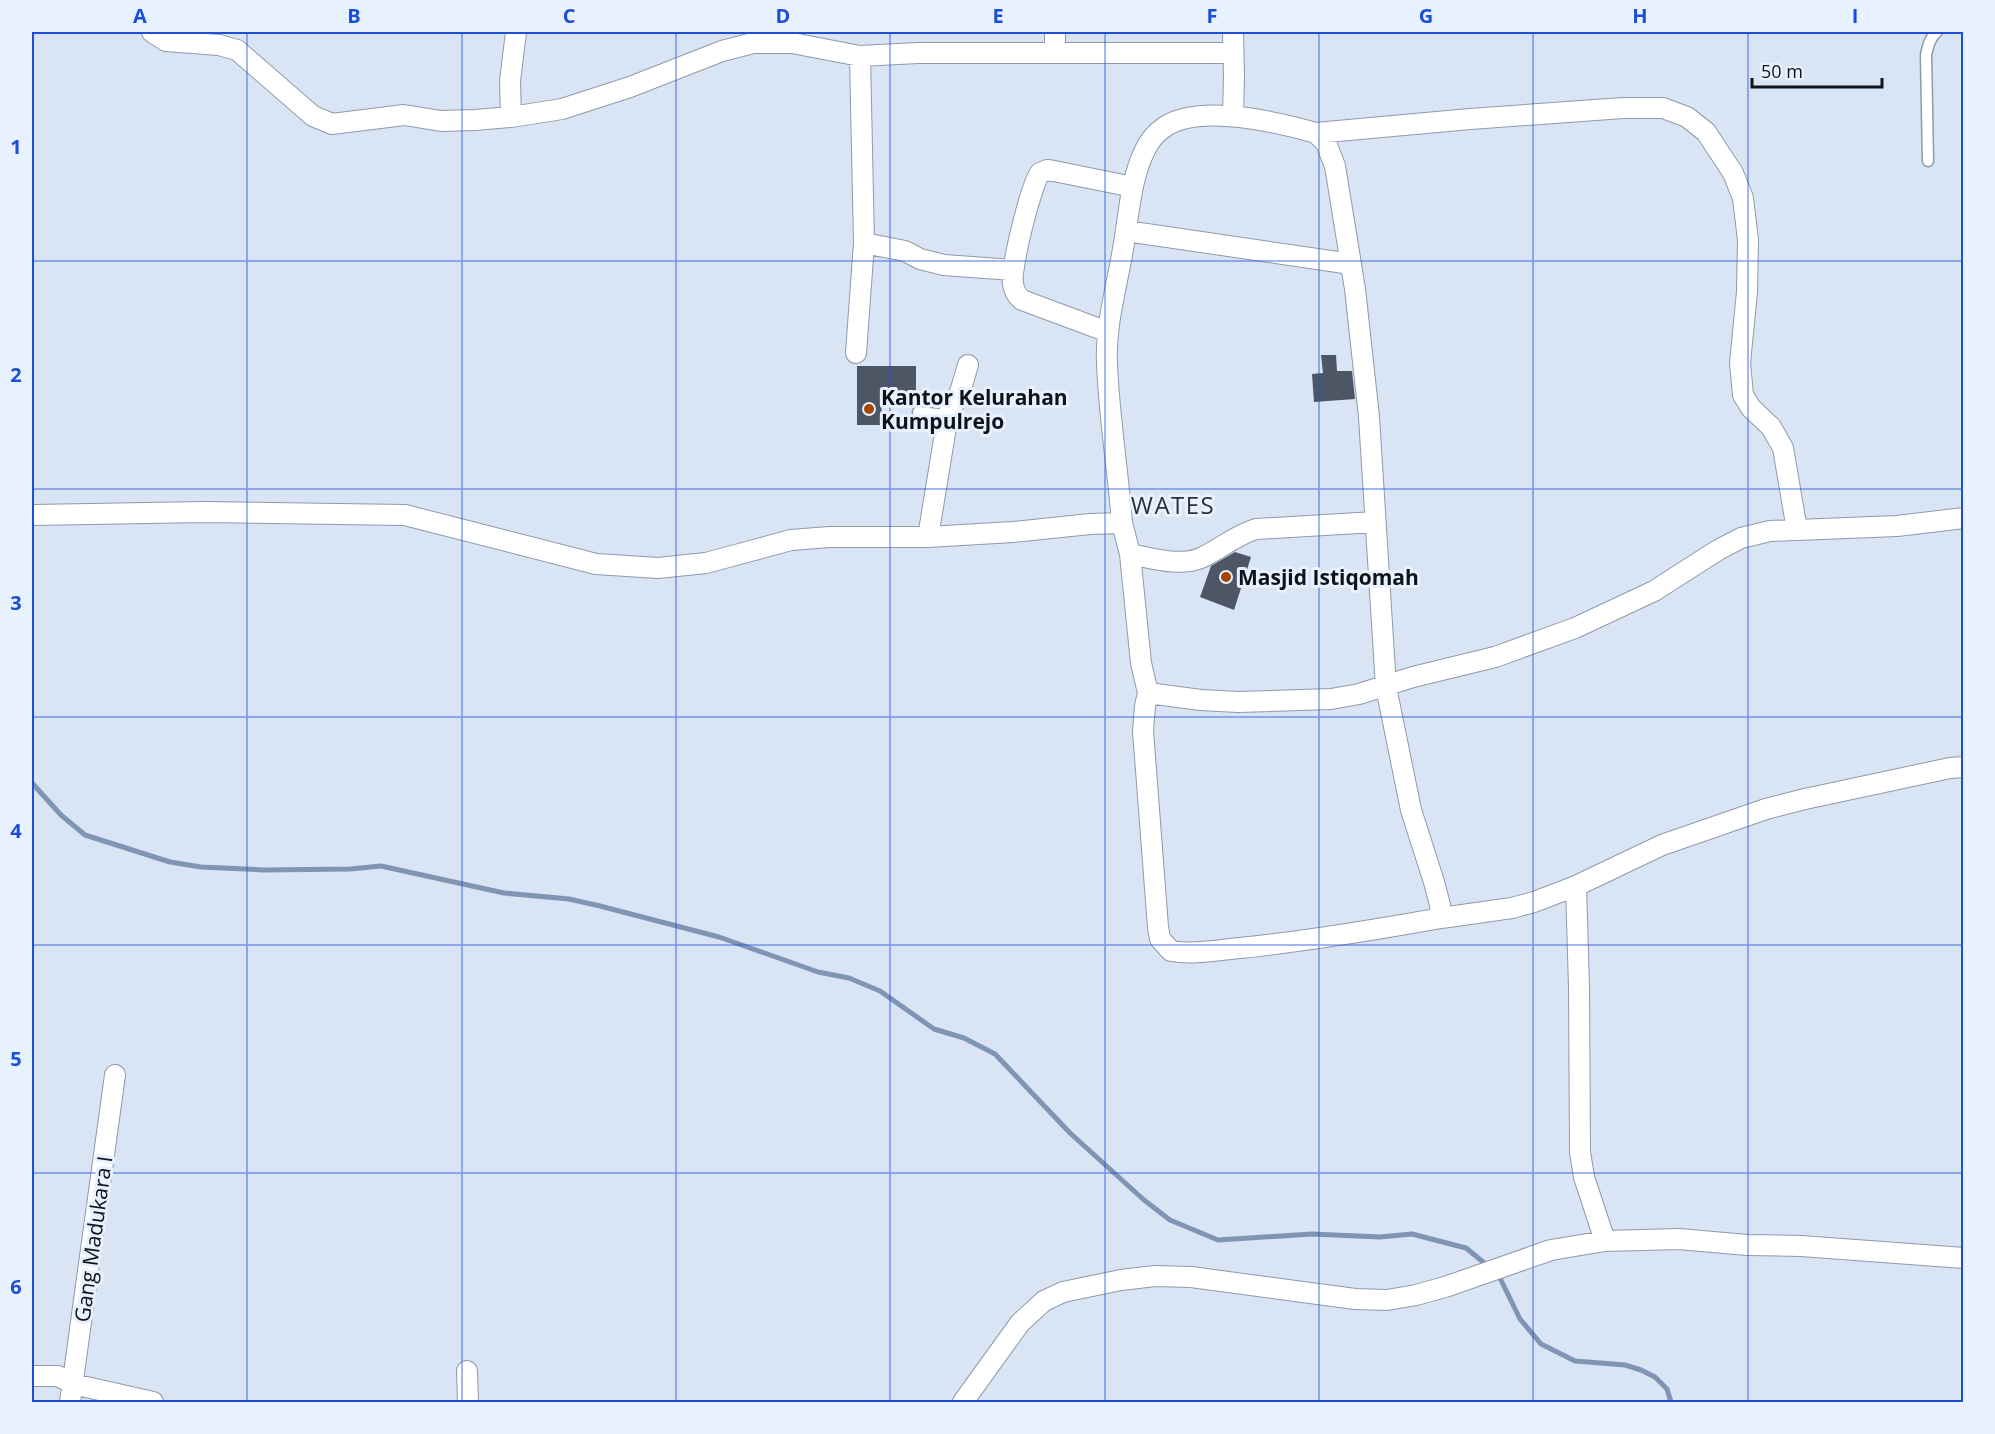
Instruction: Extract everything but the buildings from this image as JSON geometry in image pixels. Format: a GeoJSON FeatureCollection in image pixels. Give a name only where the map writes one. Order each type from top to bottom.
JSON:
{"type":"FeatureCollection","features":[{"type":"Feature","properties":{"kind":"street"},"geometry":{"type":"LineString","coordinates":[[152,32],[166,41],[219,45],[237,50],[313,116],[332,124],[404,115],[441,121],[475,120],[562,109],[649,80],[722,51],[753,43],[792,43],[860,56],[918,53],[1233,53]]}},
{"type":"Feature","properties":{"kind":"street"},"geometry":{"type":"LineString","coordinates":[[511,117],[510,81],[516,32]]}},
{"type":"Feature","properties":{"kind":"street"},"geometry":{"type":"LineString","coordinates":[[1055,32],[1055,52]]}},
{"type":"Feature","properties":{"kind":"street"},"geometry":{"type":"LineString","coordinates":[[1233,32],[1233,115]]}},
{"type":"Feature","properties":{"kind":"street"},"geometry":{"type":"LineString","coordinates":[[856,353],[864,243],[860,56]]}},
{"type":"Feature","properties":{"kind":"street"},"geometry":{"type":"LineString","coordinates":[[1797,530],[1784,448],[1771,427],[1751,408],[1743,395],[1740,363],[1747,292],[1748,240],[1743,198],[1734,173],[1706,132],[1687,117],[1663,108],[1623,108],[1470,119],[1316,134],[1233,115],[1179,119],[1164,127],[1145,149],[1134,187],[1108,332],[1107,363],[1122,523],[1130,554],[1141,663],[1148,693],[1144,706],[1143,731],[1160,939],[1171,951],[1194,952],[1357,934],[1441,918],[1512,908],[1576,886],[1662,845],[1766,809],[1964,767]]}},
{"type":"Feature","properties":{"kind":"street"},"geometry":{"type":"LineString","coordinates":[[1316,134],[1326,143],[1335,166],[1352,264],[1369,417],[1386,687],[1411,810],[1434,882],[1441,918]]}},
{"type":"Feature","properties":{"kind":"street"},"geometry":{"type":"LineString","coordinates":[[1108,332],[1022,300],[1016,294],[1013,284],[1013,270],[1031,198],[1040,173],[1047,170],[1054,171],[1134,187]]}},
{"type":"Feature","properties":{"kind":"street"},"geometry":{"type":"LineString","coordinates":[[1126,231],[1352,264]]}},
{"type":"Feature","properties":{"kind":"street"},"geometry":{"type":"LineString","coordinates":[[864,243],[905,251],[920,259],[944,265],[1013,270]]}},
{"type":"Feature","properties":{"kind":"street"},"geometry":{"type":"LineString","coordinates":[[928,537],[948,415],[960,392],[968,364]]}},
{"type":"Feature","properties":{"kind":"street"},"geometry":{"type":"LineString","coordinates":[[32,515],[204,512],[405,515],[596,564],[636,568],[679,567],[791,540],[829,537],[928,537],[1122,523]]}},
{"type":"Feature","properties":{"kind":"street"},"geometry":{"type":"LineString","coordinates":[[1148,693],[1210,701],[1331,699],[1386,687],[1413,677],[1494,657],[1575,627],[1654,591],[1741,538],[1770,531],[1897,526],[1964,518]]}},
{"type":"Feature","properties":{"kind":"street"},"geometry":{"type":"LineString","coordinates":[[1130,554],[1183,562],[1202,557],[1242,533],[1256,529],[1375,522]]}},
{"type":"Feature","properties":{"kind":"street"},"geometry":{"type":"LineString","coordinates":[[1576,886],[1580,1152],[1584,1177],[1605,1240]]}},
{"type":"Feature","properties":{"kind":"street","name":"Gang Madukara I"},"geometry":{"type":"LineString","coordinates":[[71,1393],[115,1076]]}},
{"type":"Feature","properties":{"kind":"street"},"geometry":{"type":"LineString","coordinates":[[963,1402],[1009,1338],[1030,1313],[1044,1301],[1063,1292],[1121,1280],[1155,1276],[1191,1277],[1355,1299],[1387,1300],[1416,1295],[1551,1250],[1605,1240],[1679,1239],[1964,1258]]}},
{"type":"Feature","properties":{"kind":"street"},"geometry":{"type":"LineString","coordinates":[[467,1371],[468,1402]]}},
{"type":"Feature","properties":{"kind":"street"},"geometry":{"type":"LineString","coordinates":[[32,1376],[58,1377],[71,1393],[153,1402]]}},
{"type":"Feature","properties":{"kind":"lane"},"geometry":{"type":"LineString","coordinates":[[1928,160],[1926,55],[1933,34],[1937,32]]}},
{"type":"Feature","properties":{"kind":"lane"},"geometry":{"type":"LineString","coordinates":[[918,412],[948,415]]}},
{"type":"Feature","properties":{"kind":"waterway"},"geometry":{"type":"LineString","coordinates":[[32,783],[61,815],[85,835],[170,862],[201,867],[264,870],[350,869],[381,866],[504,893],[569,899],[600,906],[719,937],[818,972],[849,978],[880,991],[934,1029],[964,1038],[995,1054],[1070,1133],[1144,1200],[1170,1220],[1218,1240],[1312,1234],[1380,1237],[1412,1234],[1466,1248],[1488,1266]]}},
{"type":"Feature","properties":{"kind":"waterway"},"geometry":{"type":"LineString","coordinates":[[1498,1274],[1520,1319],[1541,1344],[1575,1361],[1625,1365],[1641,1370],[1655,1377],[1667,1389],[1671,1402]]}},
{"type":"Feature","properties":{"kind":"place","name":"Kantor Kelurahan Kumpulrejo"},"geometry":{"type":"Point","coordinates":[869,409]}},
{"type":"Feature","properties":{"kind":"place","name":"Masjid Istiqomah"},"geometry":{"type":"Point","coordinates":[1226,577]}},
{"type":"Feature","properties":{"kind":"district","name":"WATES"},"geometry":{"type":"Point","coordinates":[1173,504]}}]}
